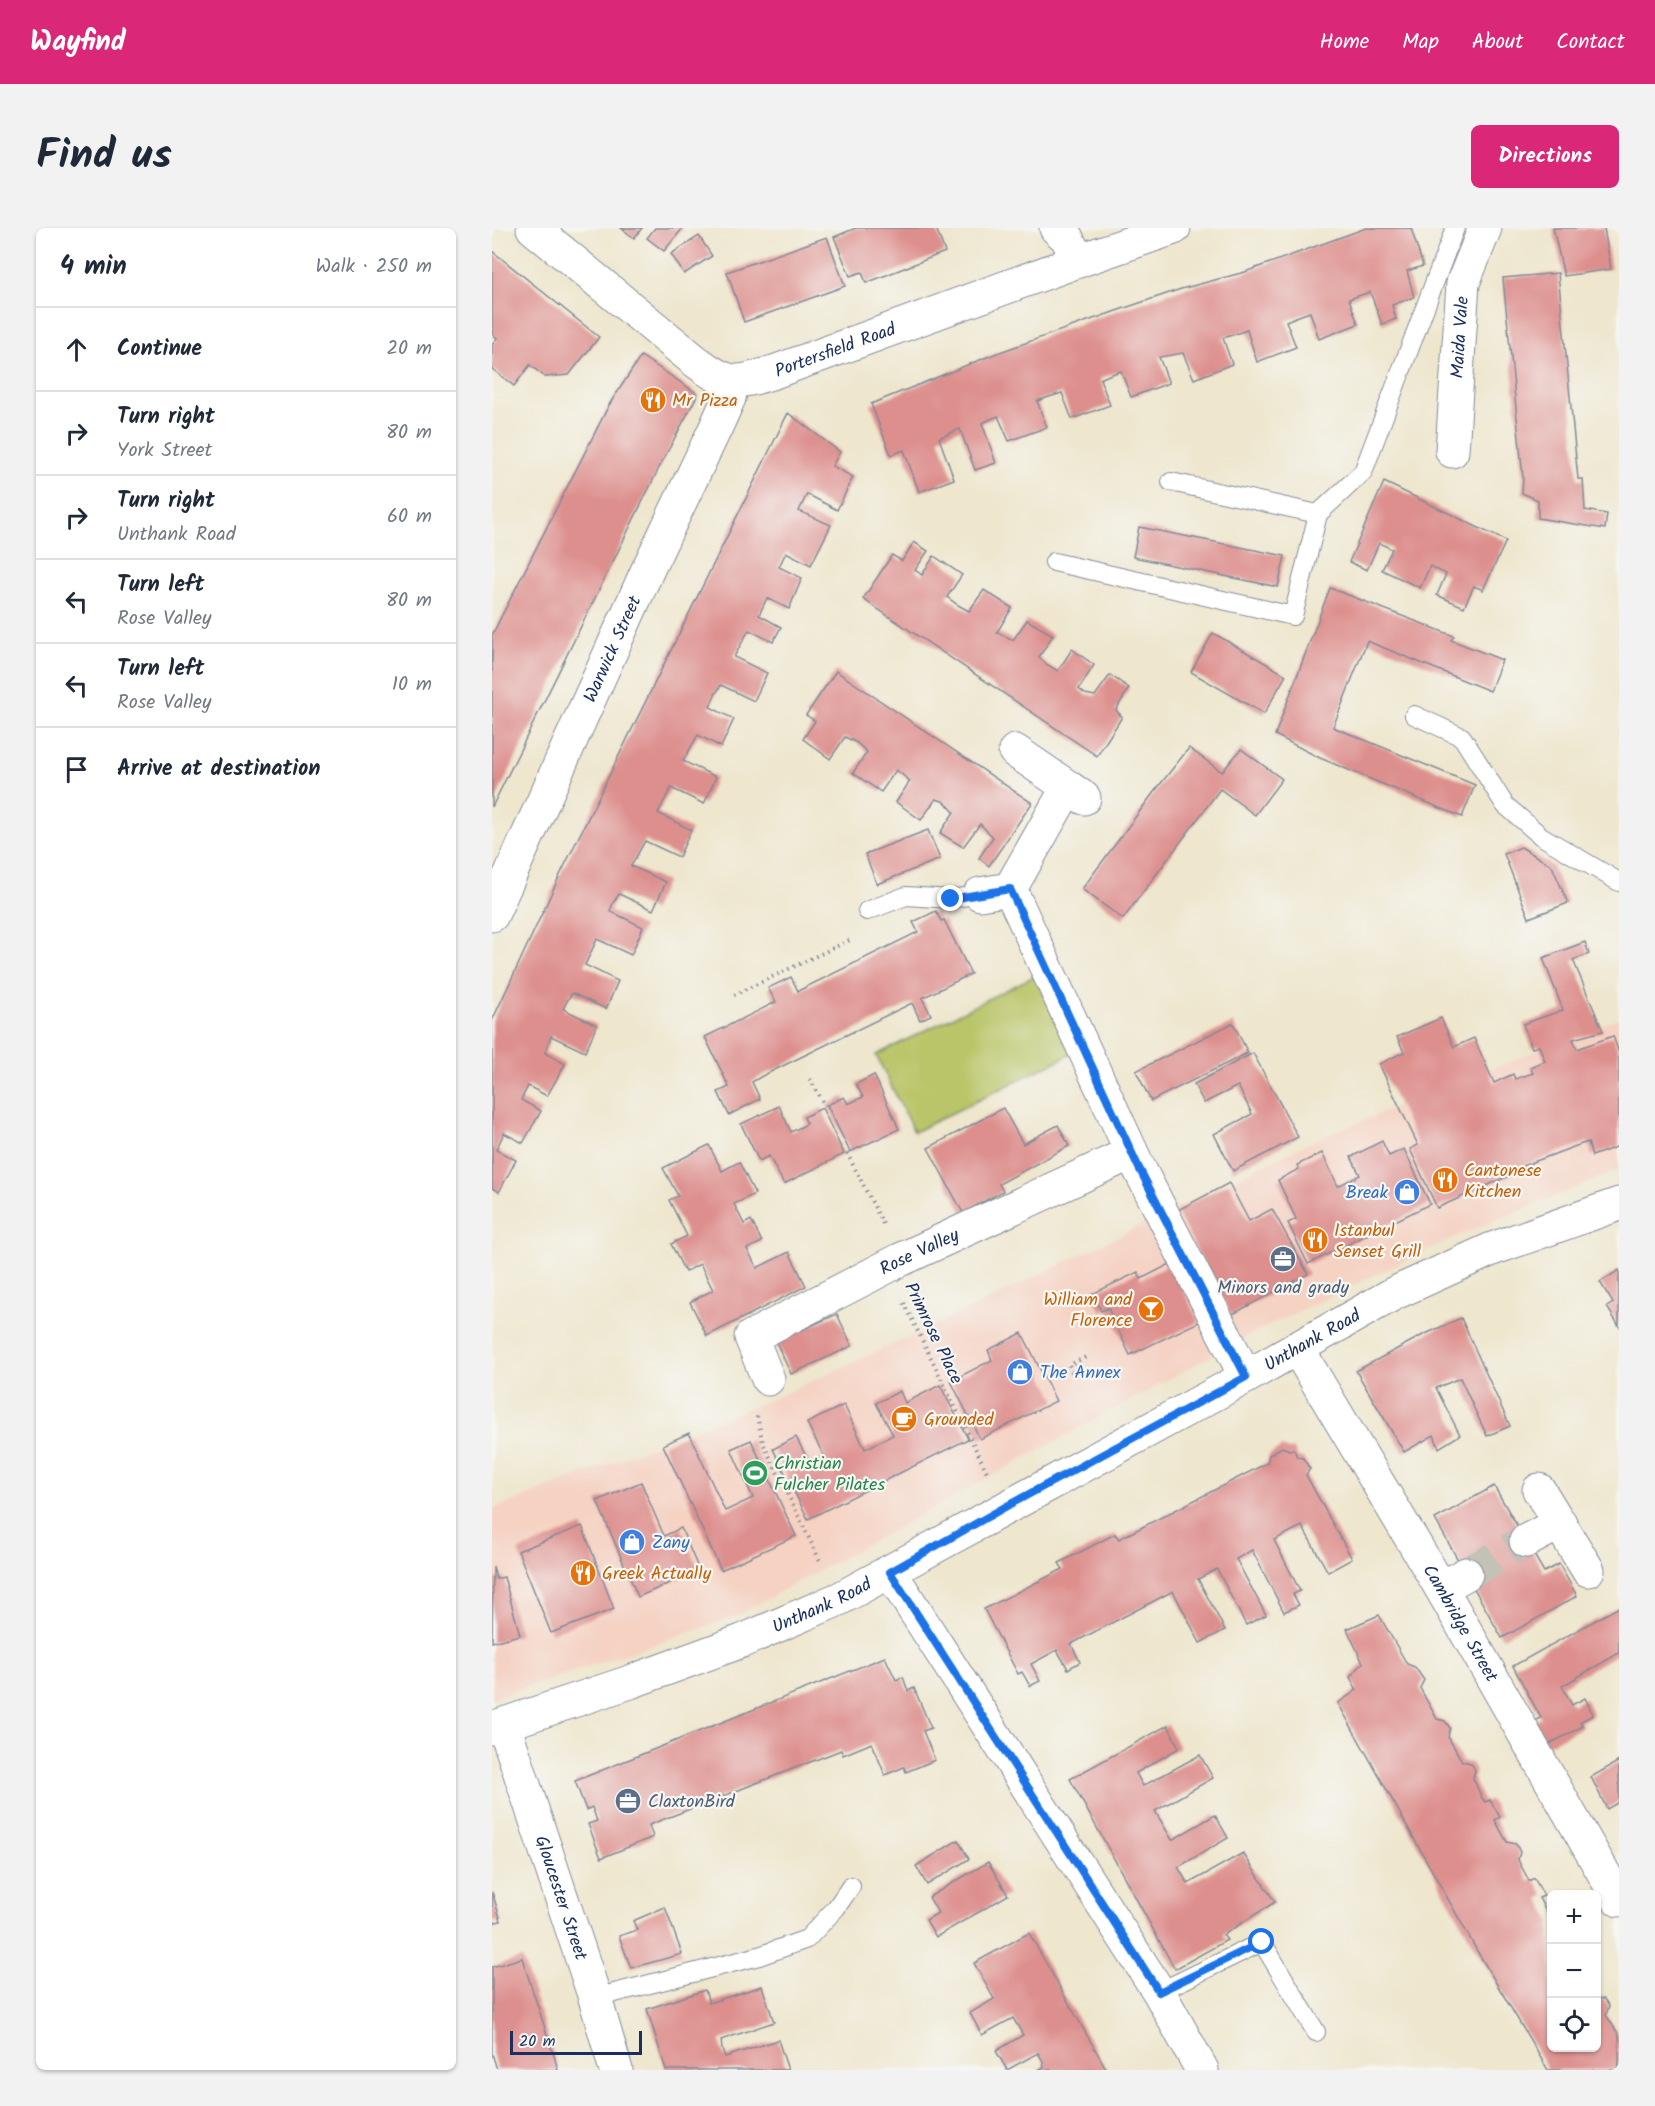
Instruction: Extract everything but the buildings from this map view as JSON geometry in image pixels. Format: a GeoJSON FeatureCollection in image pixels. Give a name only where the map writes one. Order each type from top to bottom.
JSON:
{"type":"FeatureCollection","features":[{"type":"Feature","properties":{"kind":"street"},"geometry":{"type":"LineString","coordinates":[[533,228],[694,360],[713,374],[732,382]]}},
{"type":"Feature","properties":{"kind":"street"},"geometry":{"type":"LineString","coordinates":[[1056,228],[1067,238],[1078,261]]}},
{"type":"Feature","properties":{"kind":"street","name":"Portersfield Road"},"geometry":{"type":"LineString","coordinates":[[732,382],[748,381],[774,372],[1174,228]]}},
{"type":"Feature","properties":{"kind":"street","name":"Maida Vale"},"geometry":{"type":"LineString","coordinates":[[1452,451],[1464,283],[1485,228]]}},
{"type":"Feature","properties":{"kind":"street","name":"Warwick Street"},"geometry":{"type":"LineString","coordinates":[[492,915],[649,567],[716,427],[729,398],[732,382]]}},
{"type":"Feature","properties":{"kind":"street"},"geometry":{"type":"LineString","coordinates":[[1015,751],[1076,792],[995,891],[1246,1377]]}},
{"type":"Feature","properties":{"kind":"street","name":"Rose Valley"},"geometry":{"type":"LineString","coordinates":[[768,1379],[751,1337],[893,1264],[1131,1153]]}},
{"type":"Feature","properties":{"kind":"street","name":"Unthank Road"},"geometry":{"type":"LineString","coordinates":[[498,1727],[742,1641],[839,1599],[1395,1293],[1492,1249],[1619,1204]]}},
{"type":"Feature","properties":{"kind":"street","name":"Cambridge Street"},"geometry":{"type":"LineString","coordinates":[[1297,1348],[1454,1581],[1619,1900]]}},
{"type":"Feature","properties":{"kind":"street"},"geometry":{"type":"LineString","coordinates":[[1539,1490],[1588,1570]]}},
{"type":"Feature","properties":{"kind":"street"},"geometry":{"type":"LineString","coordinates":[[1526,1541],[1560,1523]]}},
{"type":"Feature","properties":{"kind":"street"},"geometry":{"type":"LineString","coordinates":[[890,1572],[1159,1992],[1202,2070]]}},
{"type":"Feature","properties":{"kind":"street","name":"Gloucester Street"},"geometry":{"type":"LineString","coordinates":[[498,1727],[595,1998],[616,2070]]}},
{"type":"Feature","properties":{"kind":"lane"},"geometry":{"type":"LineString","coordinates":[[1054,562],[1293,616],[1318,514],[1364,472],[1455,228]]}},
{"type":"Feature","properties":{"kind":"lane"},"geometry":{"type":"LineString","coordinates":[[1171,482],[1318,514]]}},
{"type":"Feature","properties":{"kind":"lane"},"geometry":{"type":"LineString","coordinates":[[1414,715],[1462,737],[1505,805],[1541,836],[1619,882]]}},
{"type":"Feature","properties":{"kind":"lane"},"geometry":{"type":"LineString","coordinates":[[867,911],[906,896],[951,899],[995,891]]}},
{"type":"Feature","properties":{"kind":"lane"},"geometry":{"type":"LineString","coordinates":[[595,1998],[759,1956],[807,1939],[836,1908],[851,1887]]}},
{"type":"Feature","properties":{"kind":"lane"},"geometry":{"type":"LineString","coordinates":[[1159,1992],[1262,1942],[1316,2032]]}},
{"type":"Feature","properties":{"kind":"path"},"geometry":{"type":"LineString","coordinates":[[734,995],[871,930],[867,911]]}},
{"type":"Feature","properties":{"kind":"path"},"geometry":{"type":"LineString","coordinates":[[810,1079],[825,1106]]}},
{"type":"Feature","properties":{"kind":"path","name":"Primrose Place"},"geometry":{"type":"LineString","coordinates":[[847,1153],[893,1264],[1005,1507]]}},
{"type":"Feature","properties":{"kind":"path"},"geometry":{"type":"LineString","coordinates":[[1072,1372],[1069,1365],[1086,1357]]}},
{"type":"Feature","properties":{"kind":"path"},"geometry":{"type":"LineString","coordinates":[[768,1379],[745,1388],[756,1411],[763,1443],[839,1599]]}},
{"type":"Feature","properties":{"kind":"shaded area"},"geometry":{"type":"Polygon","coordinates":[[[1619,1018],[1619,1170],[1453,1238],[1255,1332],[734,1617],[492,1699],[492,1510],[777,1397],[972,1308],[1317,1139],[1619,1018]]]}},
{"type":"Feature","properties":{"kind":"green space"},"geometry":{"type":"Polygon","coordinates":[[[1034,976],[1073,1053],[914,1132],[876,1055],[1034,976]]]}},
{"type":"Feature","properties":{"kind":"tunnel"},"geometry":{"type":"LineString","coordinates":[[1466,1574],[1526,1541]]}},
{"type":"Feature","properties":{"kind":"place","name":"Mr Pizza"},"geometry":{"type":"Point","coordinates":[653,400]}},
{"type":"Feature","properties":{"kind":"place","name":"Cantonese Kitchen"},"geometry":{"type":"Point","coordinates":[1445,1180]}},
{"type":"Feature","properties":{"kind":"place","name":"Break"},"geometry":{"type":"Point","coordinates":[1407,1192]}},
{"type":"Feature","properties":{"kind":"place","name":"Istanbul Senset Grill"},"geometry":{"type":"Point","coordinates":[1315,1240]}},
{"type":"Feature","properties":{"kind":"place","name":"Minors and grady"},"geometry":{"type":"Point","coordinates":[1283,1259]}},
{"type":"Feature","properties":{"kind":"place","name":"William and Florence"},"geometry":{"type":"Point","coordinates":[1151,1309]}},
{"type":"Feature","properties":{"kind":"place","name":"The Annex"},"geometry":{"type":"Point","coordinates":[1020,1372]}},
{"type":"Feature","properties":{"kind":"place","name":"Grounded"},"geometry":{"type":"Point","coordinates":[904,1419]}},
{"type":"Feature","properties":{"kind":"place","name":"Christian Fulcher Pilates"},"geometry":{"type":"Point","coordinates":[755,1473]}},
{"type":"Feature","properties":{"kind":"place","name":"Zany"},"geometry":{"type":"Point","coordinates":[632,1542]}},
{"type":"Feature","properties":{"kind":"place","name":"Greek Actually"},"geometry":{"type":"Point","coordinates":[583,1573]}},
{"type":"Feature","properties":{"kind":"place","name":"ClaxtonBird"},"geometry":{"type":"Point","coordinates":[628,1801]}},
{"type":"Feature","properties":{"kind":"route"},"geometry":{"type":"LineString","coordinates":[[951,899],[1010,889],[1138,1166],[1246,1377],[890,1572],[1159,1992],[1262,1942]]}}]}
